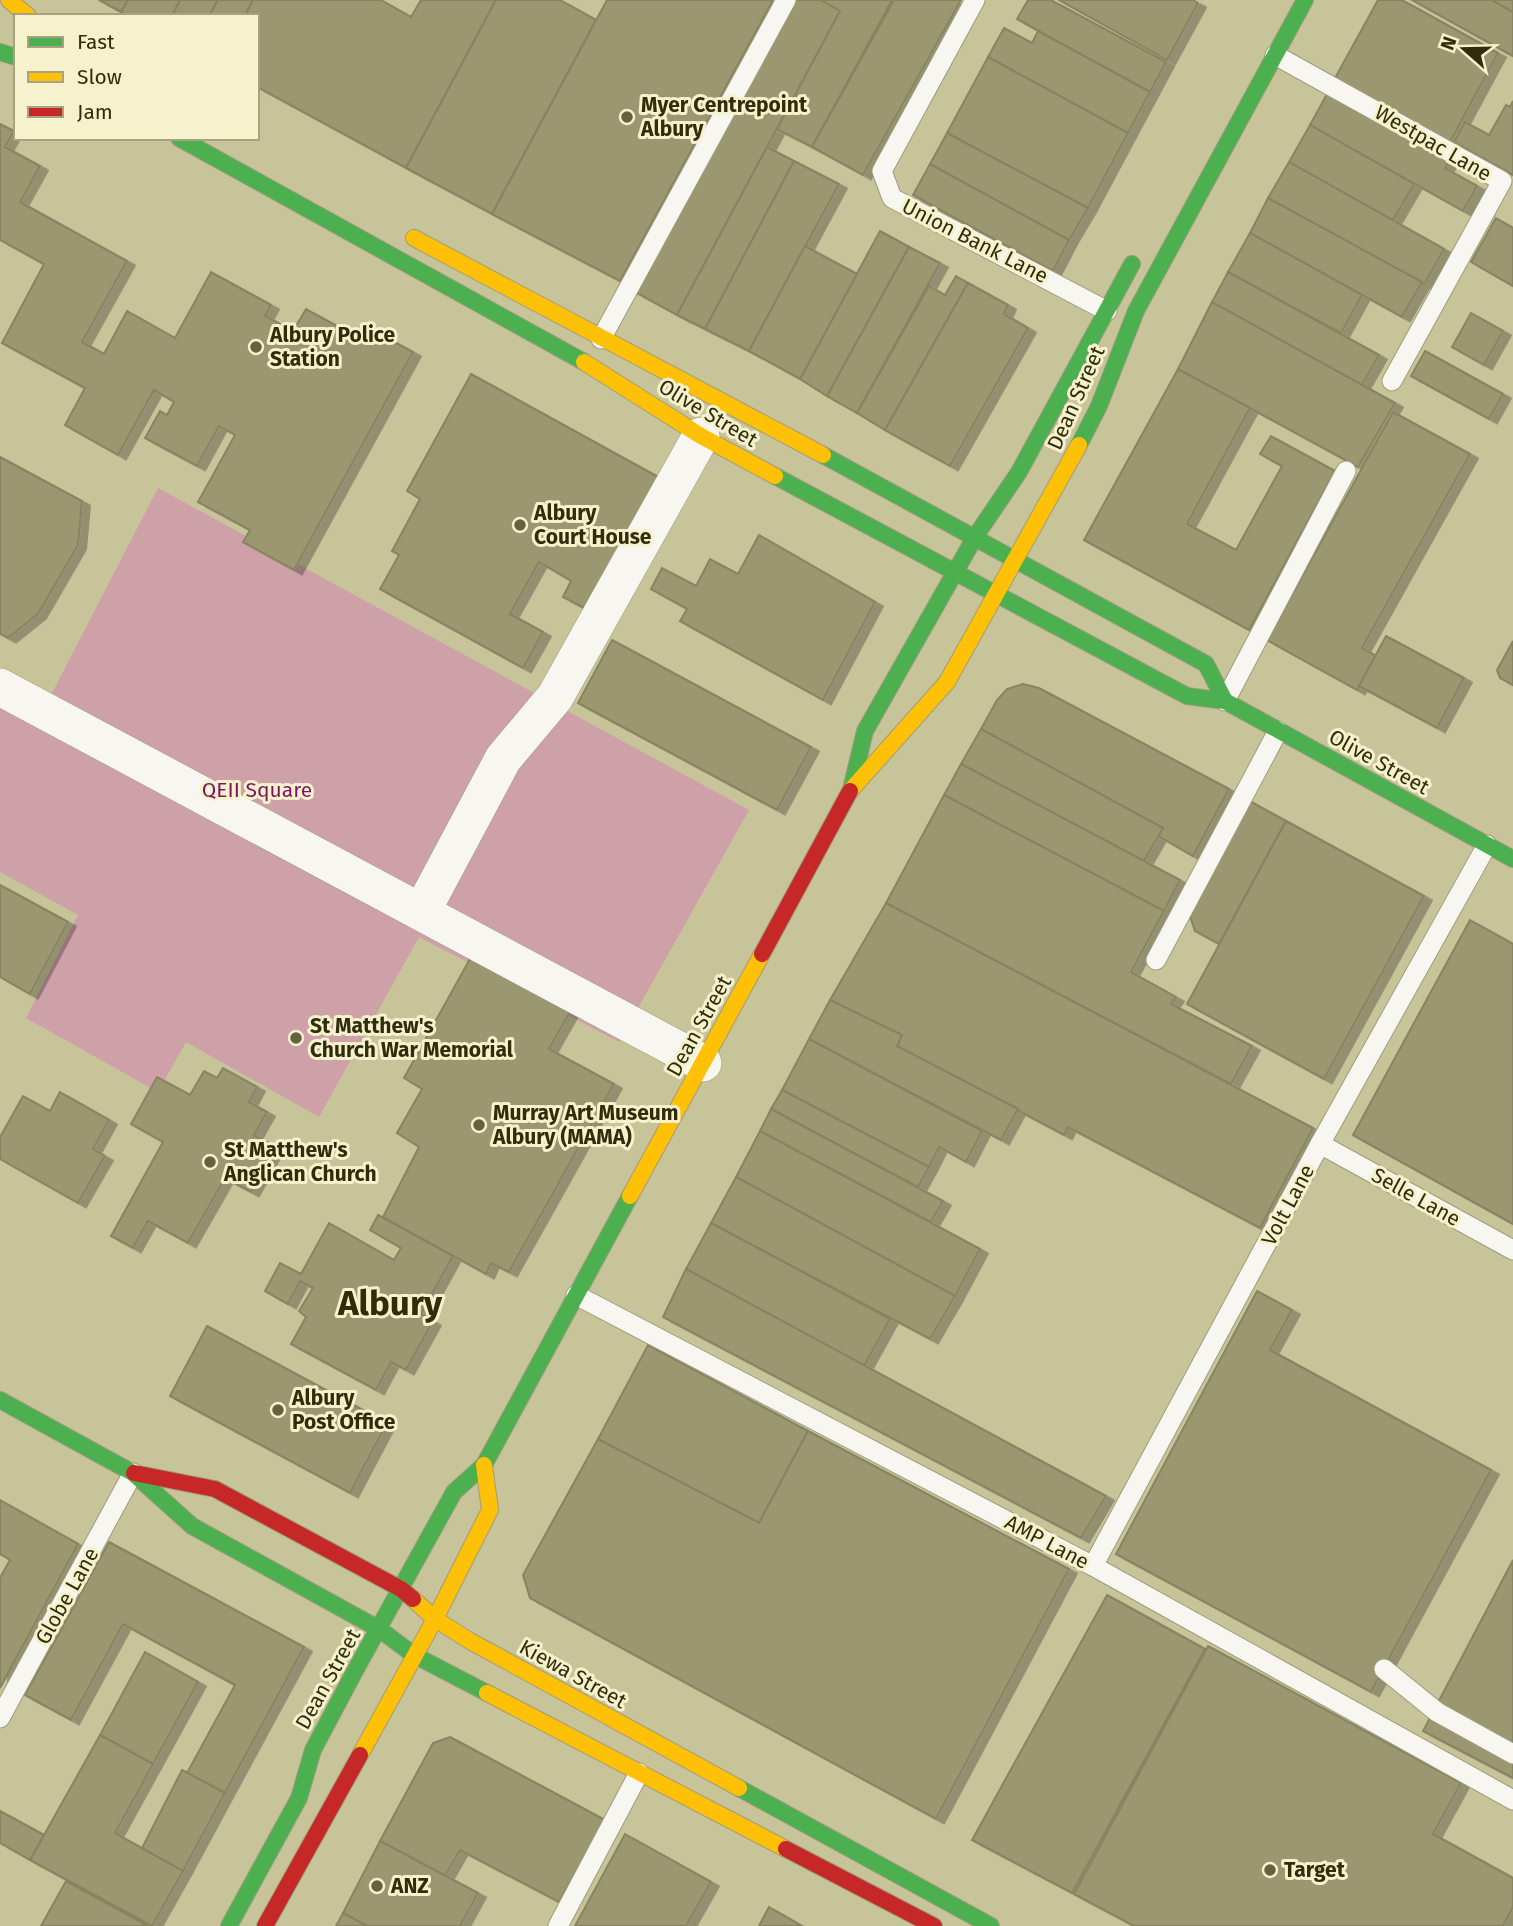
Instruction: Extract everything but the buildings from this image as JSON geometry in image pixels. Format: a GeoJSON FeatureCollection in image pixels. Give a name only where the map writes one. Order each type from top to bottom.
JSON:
{"type":"FeatureCollection","features":[{"type":"Feature","properties":{"kind":"street"},"geometry":{"type":"LineString","coordinates":[[0,14],[6,0],[25,14]]}},
{"type":"Feature","properties":{"kind":"street","name":"Dean Street"},"geometry":{"type":"LineString","coordinates":[[229,1926],[299,1798],[313,1750],[454,1492],[484,1465],[851,790],[947,682],[997,595],[1099,406],[1136,311],[1305,0]]}},
{"type":"Feature","properties":{"kind":"street","name":"Olive Street"},"geometry":{"type":"LineString","coordinates":[[183,140],[579,359],[701,436],[954,573],[1187,696],[1225,701],[1513,859]]}},
{"type":"Feature","properties":{"kind":"street","name":"Olive Street"},"geometry":{"type":"LineString","coordinates":[[399,229],[975,537],[1206,664],[1225,701]]}},
{"type":"Feature","properties":{"kind":"street","name":"Dean Street"},"geometry":{"type":"LineString","coordinates":[[851,790],[865,731],[975,537],[1019,472],[1139,251]]}},
{"type":"Feature","properties":{"kind":"street"},"geometry":{"type":"LineString","coordinates":[[446,285],[459,262]]}},
{"type":"Feature","properties":{"kind":"street"},"geometry":{"type":"LineString","coordinates":[[422,911],[503,759],[555,697],[701,436]]}},
{"type":"Feature","properties":{"kind":"street"},"geometry":{"type":"LineString","coordinates":[[0,687],[703,1063]]}},
{"type":"Feature","properties":{"kind":"street","name":"Kiewa Street"},"geometry":{"type":"LineString","coordinates":[[0,1400],[133,1473],[192,1526],[379,1629],[414,1655],[934,1926]]}},
{"type":"Feature","properties":{"kind":"street"},"geometry":{"type":"LineString","coordinates":[[265,1926],[435,1619],[490,1510],[484,1465]]}},
{"type":"Feature","properties":{"kind":"street","name":"Kiewa Street"},"geometry":{"type":"LineString","coordinates":[[133,1473],[215,1489],[401,1589],[435,1619],[991,1926]]}},
{"type":"Feature","properties":{"kind":"street"},"geometry":{"type":"LineString","coordinates":[[639,1773],[654,1742]]}},
{"type":"Feature","properties":{"kind":"lane"},"geometry":{"type":"LineString","coordinates":[[601,339],[786,0]]}},
{"type":"Feature","properties":{"kind":"lane","name":"Union Bank Lane"},"geometry":{"type":"LineString","coordinates":[[975,0],[882,171],[892,198],[1107,311]]}},
{"type":"Feature","properties":{"kind":"lane","name":"Westpac Lane"},"geometry":{"type":"LineString","coordinates":[[1275,55],[1502,181],[1392,382]]}},
{"type":"Feature","properties":{"kind":"lane"},"geometry":{"type":"LineString","coordinates":[[1225,701],[1346,471]]}},
{"type":"Feature","properties":{"kind":"lane"},"geometry":{"type":"LineString","coordinates":[[1156,960],[1278,731]]}},
{"type":"Feature","properties":{"kind":"lane","name":"Volt Lane"},"geometry":{"type":"LineString","coordinates":[[1093,1566],[1320,1144],[1487,845]]}},
{"type":"Feature","properties":{"kind":"lane","name":"Selle Lane"},"geometry":{"type":"LineString","coordinates":[[1320,1144],[1513,1250]]}},
{"type":"Feature","properties":{"kind":"lane","name":"AMP Lane"},"geometry":{"type":"LineString","coordinates":[[576,1295],[1093,1566],[1513,1800]]}},
{"type":"Feature","properties":{"kind":"lane","name":"Globe Lane"},"geometry":{"type":"LineString","coordinates":[[0,1718],[133,1473]]}},
{"type":"Feature","properties":{"kind":"lane"},"geometry":{"type":"LineString","coordinates":[[1384,1669],[1437,1712],[1513,1754]]}},
{"type":"Feature","properties":{"kind":"lane"},"geometry":{"type":"LineString","coordinates":[[558,1926],[639,1773]]}},
{"type":"Feature","properties":{"kind":"path"},"geometry":{"type":"LineString","coordinates":[[1206,0],[1213,4]]}},
{"type":"Feature","properties":{"kind":"green space","name":"QEII Square"},"geometry":{"type":"Polygon","coordinates":[[[158,488],[749,810],[619,1042],[419,937],[319,1117],[186,1042],[158,1092],[26,1018],[78,915],[0,872],[0,705],[36,724],[158,488]]]}},
{"type":"Feature","properties":{"kind":"traffic: fast"},"geometry":{"type":"LineString","coordinates":[[1079,445],[1099,406],[1136,311],[1305,0]]}},
{"type":"Feature","properties":{"kind":"traffic: fast"},"geometry":{"type":"LineString","coordinates":[[0,52],[14,56]]}},
{"type":"Feature","properties":{"kind":"traffic: fast"},"geometry":{"type":"LineString","coordinates":[[183,140],[584,362]]}},
{"type":"Feature","properties":{"kind":"traffic: fast"},"geometry":{"type":"LineString","coordinates":[[852,785],[865,731],[975,537],[1019,472],[1132,264]]}},
{"type":"Feature","properties":{"kind":"traffic: fast"},"geometry":{"type":"LineString","coordinates":[[823,455],[1206,664],[1225,701]]}},
{"type":"Feature","properties":{"kind":"traffic: fast"},"geometry":{"type":"LineString","coordinates":[[775,476],[1187,696],[1225,701],[1513,859]]}},
{"type":"Feature","properties":{"kind":"traffic: fast"},"geometry":{"type":"LineString","coordinates":[[229,1926],[299,1798],[313,1750],[356,1669],[454,1492],[484,1465],[630,1196]]}},
{"type":"Feature","properties":{"kind":"traffic: fast"},"geometry":{"type":"LineString","coordinates":[[0,1400],[133,1473],[192,1526],[379,1629],[414,1655],[487,1693]]}},
{"type":"Feature","properties":{"kind":"traffic: fast"},"geometry":{"type":"LineString","coordinates":[[739,1788],[991,1926]]}},
{"type":"Feature","properties":{"kind":"traffic: slow"},"geometry":{"type":"LineString","coordinates":[[9,0],[26,14]]}},
{"type":"Feature","properties":{"kind":"traffic: slow"},"geometry":{"type":"LineString","coordinates":[[414,238],[823,455]]}},
{"type":"Feature","properties":{"kind":"traffic: slow"},"geometry":{"type":"LineString","coordinates":[[584,362],[701,436],[775,476]]}},
{"type":"Feature","properties":{"kind":"traffic: slow"},"geometry":{"type":"LineString","coordinates":[[850,791],[947,682],[1079,445]]}},
{"type":"Feature","properties":{"kind":"traffic: slow"},"geometry":{"type":"LineString","coordinates":[[630,1196],[762,954]]}},
{"type":"Feature","properties":{"kind":"traffic: slow"},"geometry":{"type":"LineString","coordinates":[[360,1755],[435,1619],[490,1510],[484,1465]]}},
{"type":"Feature","properties":{"kind":"traffic: slow"},"geometry":{"type":"LineString","coordinates":[[413,1599],[435,1619],[470,1641],[739,1788]]}},
{"type":"Feature","properties":{"kind":"traffic: slow"},"geometry":{"type":"LineString","coordinates":[[487,1693],[786,1849]]}},
{"type":"Feature","properties":{"kind":"traffic: jam"},"geometry":{"type":"LineString","coordinates":[[762,954],[850,791]]}},
{"type":"Feature","properties":{"kind":"traffic: jam"},"geometry":{"type":"LineString","coordinates":[[134,1473],[215,1489],[401,1589],[413,1599]]}},
{"type":"Feature","properties":{"kind":"traffic: jam"},"geometry":{"type":"LineString","coordinates":[[265,1926],[360,1755]]}},
{"type":"Feature","properties":{"kind":"traffic: jam"},"geometry":{"type":"LineString","coordinates":[[786,1849],[934,1926]]}},
{"type":"Feature","properties":{"kind":"place","name":"Myer Centrepoint Albury"},"geometry":{"type":"Point","coordinates":[627,117]}},
{"type":"Feature","properties":{"kind":"place","name":"Albury Police Station"},"geometry":{"type":"Point","coordinates":[256,347]}},
{"type":"Feature","properties":{"kind":"place","name":"Albury Court House"},"geometry":{"type":"Point","coordinates":[520,525]}},
{"type":"Feature","properties":{"kind":"place","name":"St Matthew's Church War Memorial"},"geometry":{"type":"Point","coordinates":[296,1038]}},
{"type":"Feature","properties":{"kind":"place","name":"Murray Art Museum Albury (MAMA)"},"geometry":{"type":"Point","coordinates":[479,1125]}},
{"type":"Feature","properties":{"kind":"place","name":"St Matthew's Anglican Church"},"geometry":{"type":"Point","coordinates":[210,1162]}},
{"type":"Feature","properties":{"kind":"place","name":"Albury Post Office"},"geometry":{"type":"Point","coordinates":[278,1410]}},
{"type":"Feature","properties":{"kind":"place","name":"Target"},"geometry":{"type":"Point","coordinates":[1270,1870]}},
{"type":"Feature","properties":{"kind":"place","name":"ANZ"},"geometry":{"type":"Point","coordinates":[377,1886]}},
{"type":"Feature","properties":{"kind":"district","name":"Albury"},"geometry":{"type":"Point","coordinates":[390,1303]}}]}
